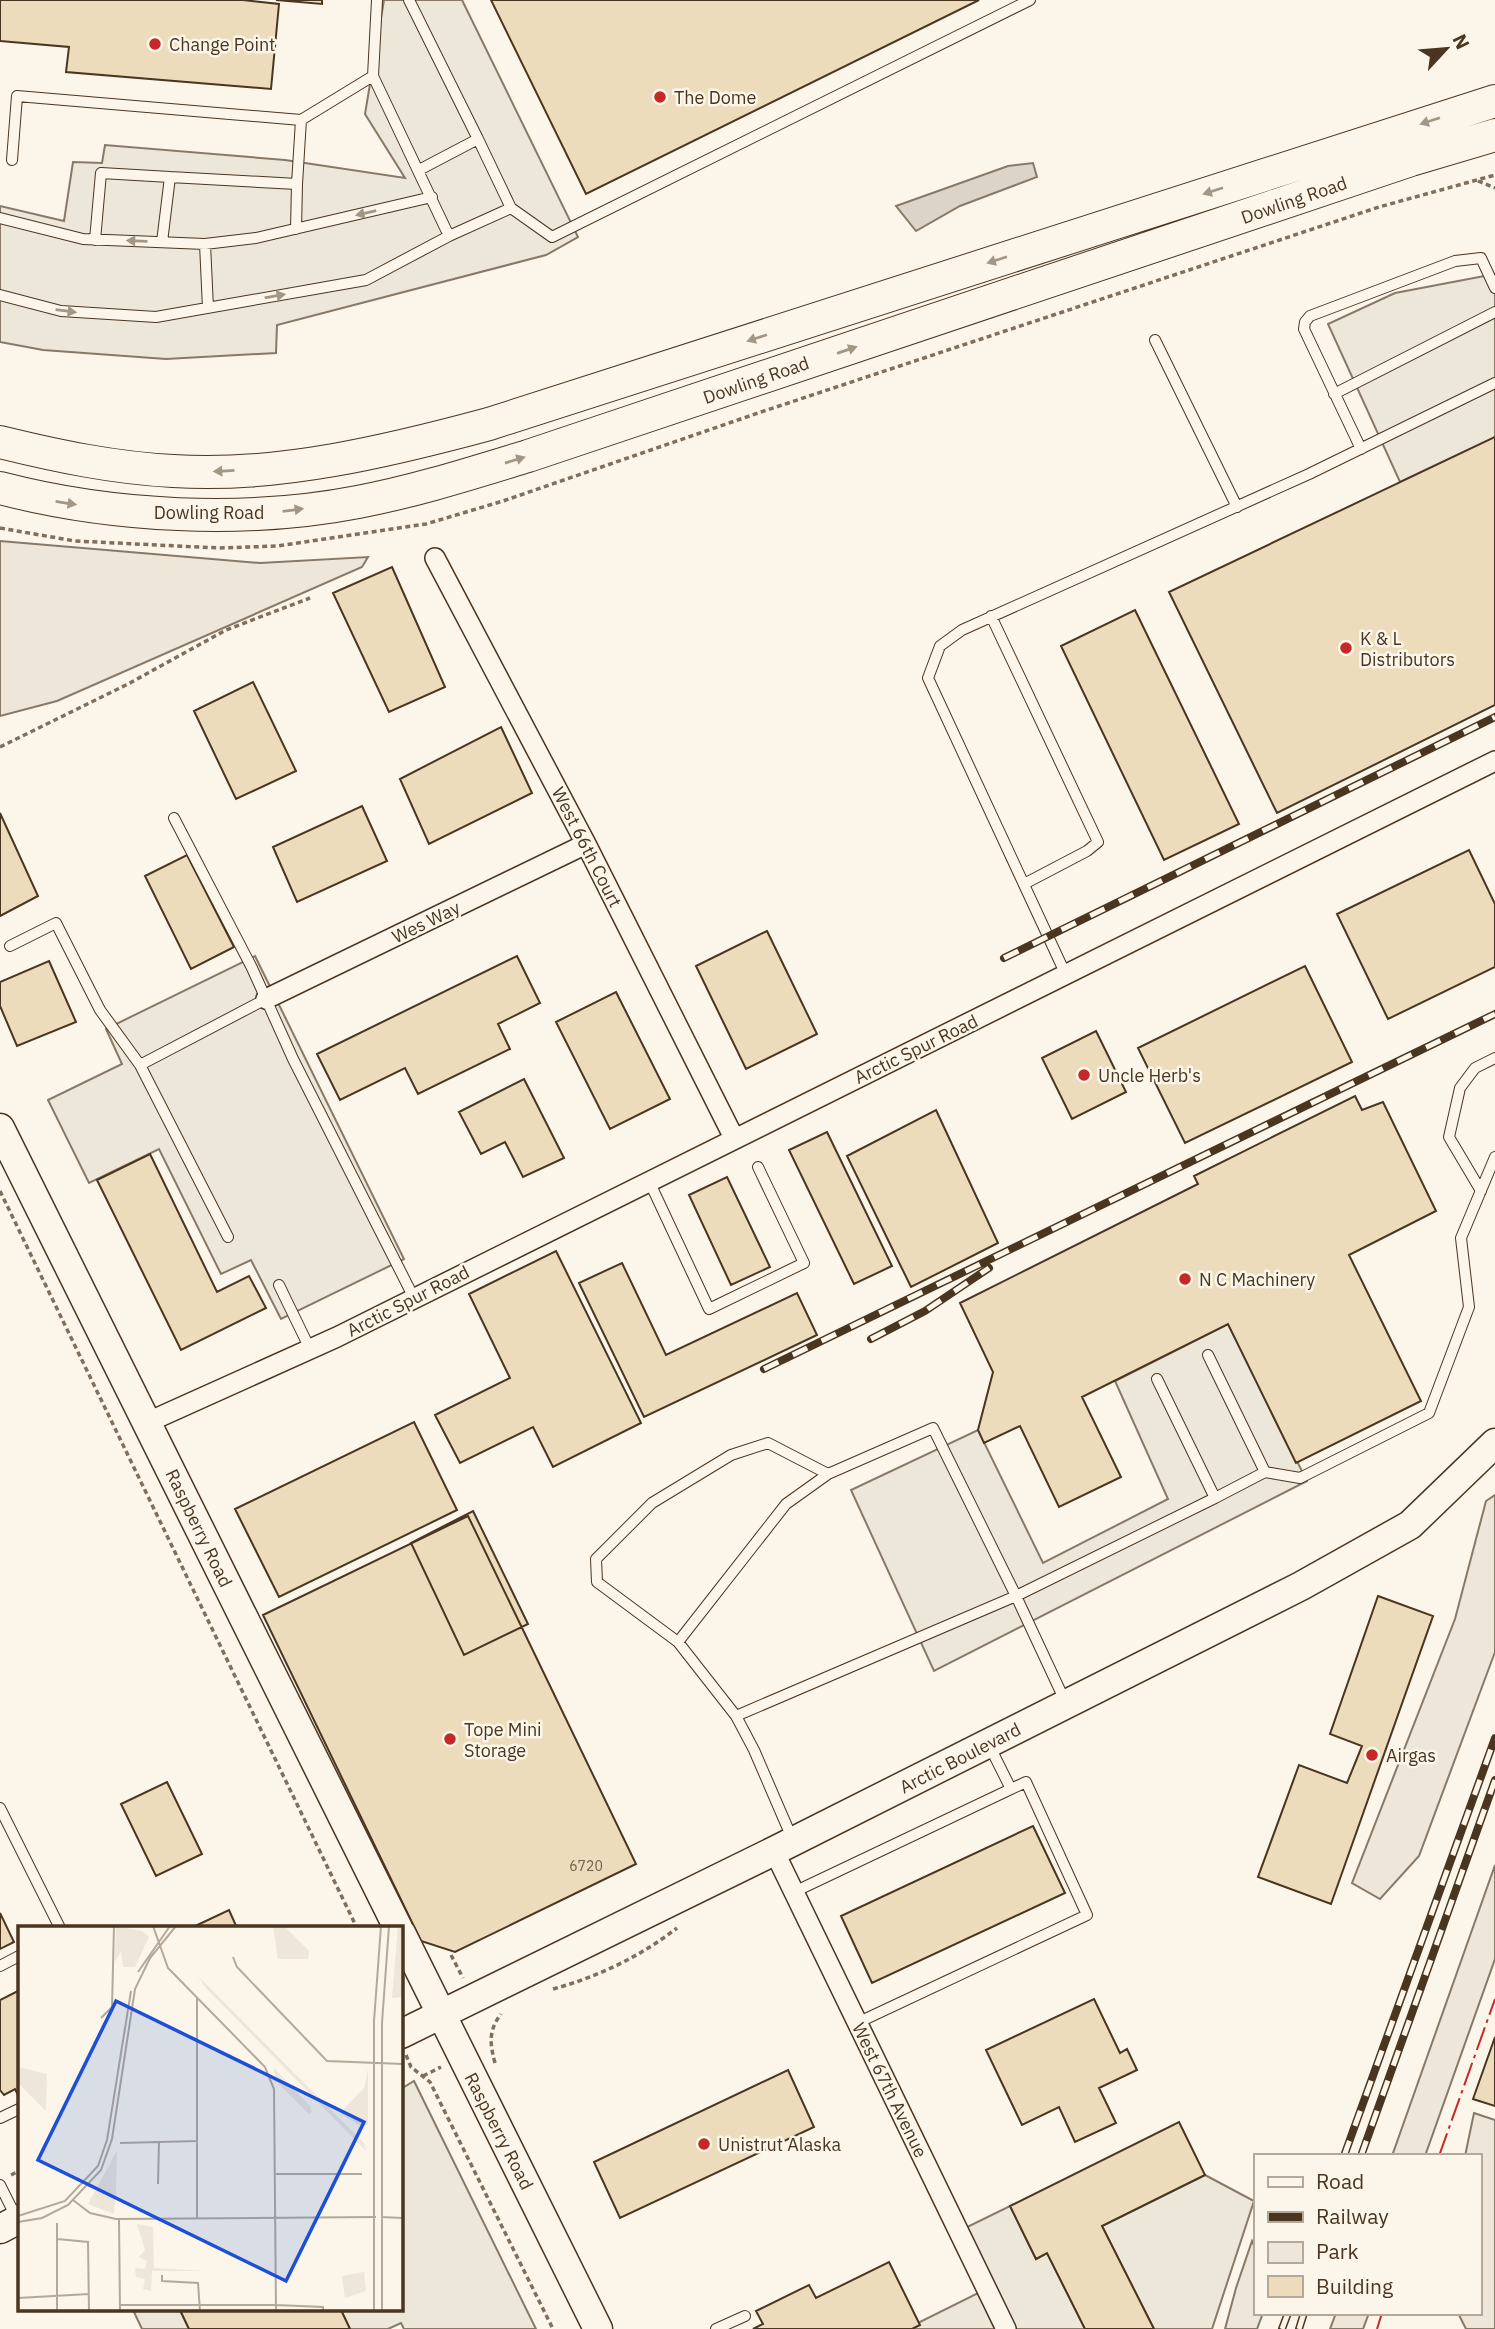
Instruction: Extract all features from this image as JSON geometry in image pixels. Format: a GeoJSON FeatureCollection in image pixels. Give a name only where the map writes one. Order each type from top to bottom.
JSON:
{"type":"FeatureCollection","features":[{"type":"Feature","properties":{"kind":"main road","name":"Dowling Road"},"geometry":{"type":"LineString","coordinates":[[0,442],[99,464],[175,471],[254,469],[333,460],[412,445],[515,416],[1495,100]]}},
{"type":"Feature","properties":{"kind":"main road","name":"Dowling Road"},"geometry":{"type":"LineString","coordinates":[[0,488],[43,499],[104,508],[209,514],[279,512],[356,503],[435,485],[1384,169],[1495,135]]}},
{"type":"Feature","properties":{"kind":"main road","name":"Raspberry Road"},"geometry":{"type":"LineString","coordinates":[[0,1128],[397,1926]]}},
{"type":"Feature","properties":{"kind":"main road","name":"Arctic Boulevard"},"geometry":{"type":"LineString","coordinates":[[402,2034],[784,1847],[1301,1587],[1410,1525],[1495,1443]]}},
{"type":"Feature","properties":{"kind":"main road","name":"Raspberry Road"},"geometry":{"type":"LineString","coordinates":[[402,1935],[598,2329]]}},
{"type":"Feature","properties":{"kind":"street","name":"West 66th Court"},"geometry":{"type":"LineString","coordinates":[[435,558],[586,844],[734,1138]]}},
{"type":"Feature","properties":{"kind":"street","name":"Arctic Spur Road"},"geometry":{"type":"LineString","coordinates":[[146,1423],[337,1337],[1495,761]]}},
{"type":"Feature","properties":{"kind":"street","name":"Wes Way"},"geometry":{"type":"LineString","coordinates":[[267,999],[586,844]]}},
{"type":"Feature","properties":{"kind":"street","name":"West 67th Avenue"},"geometry":{"type":"LineString","coordinates":[[784,1847],[794,1892],[1006,2329]]}},
{"type":"Feature","properties":{"kind":"lane"},"geometry":{"type":"LineString","coordinates":[[377,0],[373,76],[449,236]]}},
{"type":"Feature","properties":{"kind":"lane"},"geometry":{"type":"LineString","coordinates":[[409,0],[510,208],[552,237],[1031,0]]}},
{"type":"Feature","properties":{"kind":"lane"},"geometry":{"type":"LineString","coordinates":[[12,160],[17,96],[301,120],[373,76]]}},
{"type":"Feature","properties":{"kind":"lane"},"geometry":{"type":"LineString","coordinates":[[296,229],[301,120]]}},
{"type":"Feature","properties":{"kind":"lane"},"geometry":{"type":"LineString","coordinates":[[419,170],[478,139]]}},
{"type":"Feature","properties":{"kind":"lane"},"geometry":{"type":"LineString","coordinates":[[95,240],[101,173],[297,184]]}},
{"type":"Feature","properties":{"kind":"lane"},"geometry":{"type":"LineString","coordinates":[[162,242],[170,177]]}},
{"type":"Feature","properties":{"kind":"lane"},"geometry":{"type":"LineString","coordinates":[[0,218],[83,239],[205,244],[256,238],[432,197]]}},
{"type":"Feature","properties":{"kind":"lane"},"geometry":{"type":"LineString","coordinates":[[0,295],[61,311],[156,317],[366,280],[449,236],[510,208]]}},
{"type":"Feature","properties":{"kind":"lane"},"geometry":{"type":"LineString","coordinates":[[205,244],[208,308]]}},
{"type":"Feature","properties":{"kind":"lane"},"geometry":{"type":"LineString","coordinates":[[1361,449],[1304,329],[1305,322],[1310,316],[1455,261],[1482,258],[1495,288]]}},
{"type":"Feature","properties":{"kind":"lane"},"geometry":{"type":"LineString","coordinates":[[1335,394],[1495,312]]}},
{"type":"Feature","properties":{"kind":"lane"},"geometry":{"type":"LineString","coordinates":[[1155,340],[1237,507]]}},
{"type":"Feature","properties":{"kind":"lane"},"geometry":{"type":"LineString","coordinates":[[1066,975],[928,677],[940,646],[962,629],[1237,507],[1495,383]]}},
{"type":"Feature","properties":{"kind":"lane"},"geometry":{"type":"LineString","coordinates":[[991,617],[1098,842],[1087,851],[1024,884]]}},
{"type":"Feature","properties":{"kind":"lane"},"geometry":{"type":"LineString","coordinates":[[174,818],[267,999],[293,1059],[414,1298]]}},
{"type":"Feature","properties":{"kind":"lane"},"geometry":{"type":"LineString","coordinates":[[10,946],[56,923],[100,1010],[140,1065],[228,1237]]}},
{"type":"Feature","properties":{"kind":"lane"},"geometry":{"type":"LineString","coordinates":[[140,1065],[267,999]]}},
{"type":"Feature","properties":{"kind":"lane"},"geometry":{"type":"LineString","coordinates":[[1481,1191],[1449,1138],[1460,1088],[1475,1068],[1495,1058]]}},
{"type":"Feature","properties":{"kind":"lane"},"geometry":{"type":"LineString","coordinates":[[736,1716],[1016,1596],[1265,1472],[1300,1478],[1429,1413],[1469,1307],[1461,1238],[1495,1157]]}},
{"type":"Feature","properties":{"kind":"lane"},"geometry":{"type":"LineString","coordinates":[[648,1181],[709,1309],[804,1263],[758,1167]]}},
{"type":"Feature","properties":{"kind":"lane"},"geometry":{"type":"LineString","coordinates":[[279,1285],[310,1349]]}},
{"type":"Feature","properties":{"kind":"lane"},"geometry":{"type":"LineString","coordinates":[[1208,1355],[1265,1472]]}},
{"type":"Feature","properties":{"kind":"lane"},"geometry":{"type":"LineString","coordinates":[[1157,1379],[1214,1498]]}},
{"type":"Feature","properties":{"kind":"lane"},"geometry":{"type":"LineString","coordinates":[[678,1642],[786,1504],[828,1474],[933,1428],[1067,1704]]}},
{"type":"Feature","properties":{"kind":"lane"},"geometry":{"type":"LineString","coordinates":[[784,1847],[754,1750],[736,1716],[678,1642],[597,1581],[596,1559],[652,1503],[731,1455],[768,1443],[828,1474]]}},
{"type":"Feature","properties":{"kind":"lane"},"geometry":{"type":"LineString","coordinates":[[988,1744],[1011,1789]]}},
{"type":"Feature","properties":{"kind":"lane"},"geometry":{"type":"LineString","coordinates":[[794,1892],[1026,1782],[1087,1915],[858,2023]]}},
{"type":"Feature","properties":{"kind":"lane"},"geometry":{"type":"LineString","coordinates":[[0,1808],[59,1926]]}},
{"type":"Feature","properties":{"kind":"lane"},"geometry":{"type":"LineString","coordinates":[[0,1966],[18,1957]]}},
{"type":"Feature","properties":{"kind":"lane"},"geometry":{"type":"LineString","coordinates":[[0,2118],[18,2109]]}},
{"type":"Feature","properties":{"kind":"lane"},"geometry":{"type":"LineString","coordinates":[[0,2185],[12,2223]]}},
{"type":"Feature","properties":{"kind":"lane"},"geometry":{"type":"LineString","coordinates":[[716,2329],[744,2316]]}},
{"type":"Feature","properties":{"kind":"path"},"geometry":{"type":"LineString","coordinates":[[1476,180],[1495,188]]}},
{"type":"Feature","properties":{"kind":"path"},"geometry":{"type":"LineString","coordinates":[[0,747],[128,684],[226,630],[310,598]]}},
{"type":"Feature","properties":{"kind":"path"},"geometry":{"type":"LineString","coordinates":[[0,1191],[356,1926]]}},
{"type":"Feature","properties":{"kind":"path"},"geometry":{"type":"LineString","coordinates":[[547,1990],[582,1981],[653,1946],[685,1922]]}},
{"type":"Feature","properties":{"kind":"path"},"geometry":{"type":"LineString","coordinates":[[495,2064],[490,2043],[493,2024],[507,2006]]}},
{"type":"Feature","properties":{"kind":"path"},"geometry":{"type":"LineString","coordinates":[[411,2067],[430,2082],[553,2329]]}},
{"type":"Feature","properties":{"kind":"green space"},"geometry":{"type":"Polygon","coordinates":[[[0,541],[260,563],[368,557],[362,567],[57,701],[0,716],[0,541]]]}},
{"type":"Feature","properties":{"kind":"green space"},"geometry":{"type":"Polygon","coordinates":[[[1495,1495],[1495,1652],[1419,1856],[1380,1899],[1352,1883],[1455,1619],[1486,1501],[1495,1495]]]}},
{"type":"Feature","properties":{"kind":"green space"},"geometry":{"type":"Polygon","coordinates":[[[1495,1865],[1495,1959],[1426,2154],[1393,2154],[1495,1865]]]}},
{"type":"Feature","properties":{"kind":"green space"},"geometry":{"type":"Polygon","coordinates":[[[1474,2113],[1495,2120],[1495,2329],[1466,2329],[1459,2315],[1481,2315],[1481,2154],[1465,2154],[1474,2113]]]}},
{"type":"Feature","properties":{"kind":"green space"},"geometry":{"type":"Polygon","coordinates":[[[1252,2241],[1254,2315],[1262,2315],[1257,2329],[1225,2329],[1252,2241]]]}},
{"type":"Feature","properties":{"kind":"green space"},"geometry":{"type":"Polygon","coordinates":[[[1335,2315],[1368,2315],[1363,2329],[1330,2329],[1335,2315]]]}},
{"type":"Feature","properties":{"kind":"shaded area"},"geometry":{"type":"Polygon","coordinates":[[[384,0],[462,0],[578,237],[546,255],[277,325],[276,353],[166,359],[43,350],[0,342],[0,206],[64,221],[73,162],[102,163],[105,145],[285,160],[405,178],[365,114],[384,0]]]}},
{"type":"Feature","properties":{"kind":"shaded area"},"geometry":{"type":"Polygon","coordinates":[[[1033,163],[1037,177],[960,206],[916,231],[896,206],[1008,166],[1033,163]]]}},
{"type":"Feature","properties":{"kind":"shaded area"},"geometry":{"type":"Polygon","coordinates":[[[1495,274],[1495,437],[1400,482],[1328,324],[1395,293],[1495,274]]]}},
{"type":"Feature","properties":{"kind":"shaded area"},"geometry":{"type":"Polygon","coordinates":[[[255,956],[404,1259],[281,1319],[251,1260],[221,1274],[159,1149],[89,1183],[48,1100],[122,1064],[106,1029],[255,956]]]}},
{"type":"Feature","properties":{"kind":"shaded area"},"geometry":{"type":"Polygon","coordinates":[[[1228,1324],[1307,1481],[934,1671],[851,1490],[978,1430],[1043,1563],[1168,1499],[1115,1381],[1228,1324]]]}},
{"type":"Feature","properties":{"kind":"shaded area"},"geometry":{"type":"Polygon","coordinates":[[[414,2081],[536,2329],[404,2329],[401,2323],[388,2329],[350,2329],[342,2312],[402,2312],[402,2088],[414,2081]]]}},
{"type":"Feature","properties":{"kind":"shaded area"},"geometry":{"type":"Polygon","coordinates":[[[1205,2175],[1254,2201],[1212,2329],[1154,2329],[1102,2226],[1205,2175]]]}},
{"type":"Feature","properties":{"kind":"shaded area"},"geometry":{"type":"Polygon","coordinates":[[[1010,2206],[1036,2259],[1047,2253],[1085,2329],[1006,2329],[959,2231],[1010,2206]]]}},
{"type":"Feature","properties":{"kind":"shaded area"},"geometry":{"type":"Polygon","coordinates":[[[978,2293],[995,2329],[906,2329],[978,2293]]]}},
{"type":"Feature","properties":{"kind":"shaded area"},"geometry":{"type":"Polygon","coordinates":[[[134,2312],[181,2312],[189,2329],[142,2329],[134,2312]]]}},
{"type":"Feature","properties":{"kind":"building","name":"Change Point"},"geometry":{"type":"Polygon","coordinates":[[[0,0],[243,0],[279,4],[271,89],[66,72],[69,47],[0,41],[0,0]]]}},
{"type":"Feature","properties":{"kind":"building"},"geometry":{"type":"Polygon","coordinates":[[[276,0],[322,0],[322,4],[276,0]]]}},
{"type":"Feature","properties":{"kind":"building","name":"The Dome"},"geometry":{"type":"Polygon","coordinates":[[[491,0],[979,0],[586,194],[491,0]]]}},
{"type":"Feature","properties":{"kind":"building","name":"K & L Distributors"},"geometry":{"type":"Polygon","coordinates":[[[1495,437],[1495,705],[1277,813],[1169,592],[1495,437]]]}},
{"type":"Feature","properties":{"kind":"building"},"geometry":{"type":"Polygon","coordinates":[[[392,567],[445,687],[389,712],[333,593],[392,567]]]}},
{"type":"Feature","properties":{"kind":"building"},"geometry":{"type":"Polygon","coordinates":[[[1135,610],[1239,824],[1164,860],[1061,646],[1135,610]]]}},
{"type":"Feature","properties":{"kind":"building"},"geometry":{"type":"Polygon","coordinates":[[[253,682],[296,771],[236,799],[194,711],[253,682]]]}},
{"type":"Feature","properties":{"kind":"building"},"geometry":{"type":"Polygon","coordinates":[[[501,727],[532,793],[429,844],[400,779],[501,727]]]}},
{"type":"Feature","properties":{"kind":"building"},"geometry":{"type":"Polygon","coordinates":[[[362,806],[387,861],[297,902],[273,847],[362,806]]]}},
{"type":"Feature","properties":{"kind":"building"},"geometry":{"type":"Polygon","coordinates":[[[0,813],[38,896],[0,916],[0,813]]]}},
{"type":"Feature","properties":{"kind":"building"},"geometry":{"type":"Polygon","coordinates":[[[1469,850],[1495,904],[1495,967],[1388,1019],[1337,914],[1469,850]]]}},
{"type":"Feature","properties":{"kind":"building"},"geometry":{"type":"Polygon","coordinates":[[[187,855],[234,947],[191,969],[145,876],[187,855]]]}},
{"type":"Feature","properties":{"kind":"building"},"geometry":{"type":"Polygon","coordinates":[[[767,931],[817,1034],[746,1069],[696,966],[767,931]]]}},
{"type":"Feature","properties":{"kind":"building"},"geometry":{"type":"Polygon","coordinates":[[[517,956],[540,1003],[498,1024],[510,1049],[418,1094],[405,1068],[340,1100],[317,1054],[517,956]]]}},
{"type":"Feature","properties":{"kind":"building"},"geometry":{"type":"Polygon","coordinates":[[[49,961],[76,1022],[17,1046],[0,1006],[0,982],[49,961]]]}},
{"type":"Feature","properties":{"kind":"building"},"geometry":{"type":"Polygon","coordinates":[[[1305,966],[1352,1062],[1185,1143],[1138,1048],[1305,966]]]}},
{"type":"Feature","properties":{"kind":"building"},"geometry":{"type":"Polygon","coordinates":[[[616,992],[670,1099],[610,1129],[556,1022],[616,992]]]}},
{"type":"Feature","properties":{"kind":"building","name":"Uncle Herb's"},"geometry":{"type":"Polygon","coordinates":[[[1096,1031],[1126,1092],[1072,1119],[1042,1058],[1096,1031]]]}},
{"type":"Feature","properties":{"kind":"building"},"geometry":{"type":"Polygon","coordinates":[[[524,1079],[564,1158],[523,1177],[505,1142],[481,1154],[459,1112],[524,1079]]]}},
{"type":"Feature","properties":{"kind":"building","name":"N C Machinery"},"geometry":{"type":"Polygon","coordinates":[[[1355,1096],[1362,1110],[1383,1102],[1436,1211],[1349,1255],[1421,1401],[1296,1463],[1228,1324],[1082,1397],[1121,1477],[1059,1507],[1020,1426],[984,1443],[978,1430],[993,1372],[960,1303],[1198,1184],[1194,1176],[1355,1096]]]}},
{"type":"Feature","properties":{"kind":"building"},"geometry":{"type":"Polygon","coordinates":[[[936,1110],[998,1243],[911,1287],[847,1156],[936,1110]]]}},
{"type":"Feature","properties":{"kind":"building"},"geometry":{"type":"Polygon","coordinates":[[[827,1132],[892,1266],[854,1284],[789,1150],[827,1132]]]}},
{"type":"Feature","properties":{"kind":"building"},"geometry":{"type":"Polygon","coordinates":[[[150,1154],[217,1292],[249,1276],[266,1308],[181,1350],[97,1180],[150,1154]]]}},
{"type":"Feature","properties":{"kind":"building"},"geometry":{"type":"Polygon","coordinates":[[[727,1177],[770,1267],[731,1285],[689,1195],[727,1177]]]}},
{"type":"Feature","properties":{"kind":"building"},"geometry":{"type":"Polygon","coordinates":[[[556,1251],[641,1423],[553,1467],[533,1427],[460,1463],[435,1415],[510,1378],[469,1294],[556,1251]]]}},
{"type":"Feature","properties":{"kind":"building"},"geometry":{"type":"Polygon","coordinates":[[[622,1263],[666,1355],[797,1293],[817,1335],[644,1417],[579,1283],[622,1263]]]}},
{"type":"Feature","properties":{"kind":"building"},"geometry":{"type":"Polygon","coordinates":[[[414,1422],[457,1510],[279,1597],[235,1509],[414,1422]]]}},
{"type":"Feature","properties":{"kind":"building"},"geometry":{"type":"Polygon","coordinates":[[[473,1511],[528,1624],[464,1655],[411,1543],[473,1511]]]}},
{"type":"Feature","properties":{"kind":"building","name":"Tope Mini Storage"},"geometry":{"type":"Polygon","coordinates":[[[468,1516],[636,1864],[455,1952],[421,1941],[263,1615],[468,1516]]]}},
{"type":"Feature","properties":{"kind":"building","name":"Airgas"},"geometry":{"type":"Polygon","coordinates":[[[1378,1596],[1433,1616],[1331,1904],[1258,1877],[1299,1765],[1347,1783],[1362,1746],[1330,1734],[1378,1596]]]}},
{"type":"Feature","properties":{"kind":"building"},"geometry":{"type":"Polygon","coordinates":[[[167,1782],[202,1854],[156,1876],[121,1804],[167,1782]]]}},
{"type":"Feature","properties":{"kind":"building"},"geometry":{"type":"Polygon","coordinates":[[[1033,1826],[1065,1893],[872,1983],[841,1916],[1033,1826]]]}},
{"type":"Feature","properties":{"kind":"building"},"geometry":{"type":"Polygon","coordinates":[[[229,1910],[236,1926],[195,1926],[229,1910]]]}},
{"type":"Feature","properties":{"kind":"building"},"geometry":{"type":"Polygon","coordinates":[[[0,1913],[14,1942],[0,1949],[0,1913]]]}},
{"type":"Feature","properties":{"kind":"building"},"geometry":{"type":"Polygon","coordinates":[[[18,1991],[18,2095],[15,2089],[4,2095],[0,2090],[0,2000],[18,1991]]]}},
{"type":"Feature","properties":{"kind":"building"},"geometry":{"type":"Polygon","coordinates":[[[1094,1999],[1120,2053],[1127,2049],[1137,2070],[1099,2088],[1116,2123],[1075,2142],[1059,2107],[1022,2125],[986,2050],[1094,1999]]]}},
{"type":"Feature","properties":{"kind":"building"},"geometry":{"type":"Polygon","coordinates":[[[1495,2037],[1495,2106],[1473,2099],[1495,2037]]]}},
{"type":"Feature","properties":{"kind":"building","name":"Unistrut Alaska"},"geometry":{"type":"Polygon","coordinates":[[[788,2070],[814,2127],[620,2218],[594,2162],[788,2070]]]}},
{"type":"Feature","properties":{"kind":"building"},"geometry":{"type":"Polygon","coordinates":[[[1179,2122],[1205,2175],[1102,2226],[1154,2329],[1085,2329],[1047,2253],[1036,2259],[1010,2206],[1179,2122]]]}},
{"type":"Feature","properties":{"kind":"building"},"geometry":{"type":"Polygon","coordinates":[[[889,2262],[920,2325],[912,2329],[753,2329],[763,2324],[756,2311],[809,2285],[816,2298],[889,2262]]]}},
{"type":"Feature","properties":{"kind":"building"},"geometry":{"type":"Polygon","coordinates":[[[181,2312],[342,2312],[350,2329],[189,2329],[181,2312]]]}},
{"type":"Feature","properties":{"kind":"railway"},"geometry":{"type":"LineString","coordinates":[[1004,958],[1495,717]]}},
{"type":"Feature","properties":{"kind":"railway"},"geometry":{"type":"LineString","coordinates":[[764,1369],[1495,1014]]}},
{"type":"Feature","properties":{"kind":"railway"},"geometry":{"type":"LineString","coordinates":[[871,1339],[925,1311],[989,1268]]}},
{"type":"Feature","properties":{"kind":"railway"},"geometry":{"type":"LineString","coordinates":[[1345,2154],[1495,1738]]}},
{"type":"Feature","properties":{"kind":"railway"},"geometry":{"type":"LineString","coordinates":[[1362,2154],[1495,1780]]}},
{"type":"Feature","properties":{"kind":"railway"},"geometry":{"type":"LineString","coordinates":[[1282,2329],[1287,2315]]}},
{"type":"Feature","properties":{"kind":"railway"},"geometry":{"type":"LineString","coordinates":[[1299,2329],[1303,2315]]}},
{"type":"Feature","properties":{"kind":"power"},"geometry":{"type":"LineString","coordinates":[[1440,2154],[1495,1999]]}},
{"type":"Feature","properties":{"kind":"power"},"geometry":{"type":"LineString","coordinates":[[1377,2329],[1381,2315]]}},
{"type":"Feature","properties":{"kind":"place","name":"Change Point"},"geometry":{"type":"Point","coordinates":[155,44]}},
{"type":"Feature","properties":{"kind":"place","name":"The Dome"},"geometry":{"type":"Point","coordinates":[660,97]}},
{"type":"Feature","properties":{"kind":"place","name":"K & L Distributors"},"geometry":{"type":"Point","coordinates":[1346,648]}},
{"type":"Feature","properties":{"kind":"place","name":"Uncle Herb's"},"geometry":{"type":"Point","coordinates":[1084,1075]}},
{"type":"Feature","properties":{"kind":"place","name":"N C Machinery"},"geometry":{"type":"Point","coordinates":[1185,1279]}},
{"type":"Feature","properties":{"kind":"place","name":"Tope Mini Storage"},"geometry":{"type":"Point","coordinates":[450,1739]}},
{"type":"Feature","properties":{"kind":"place","name":"Airgas"},"geometry":{"type":"Point","coordinates":[1372,1755]}},
{"type":"Feature","properties":{"kind":"place","name":"Unistrut Alaska"},"geometry":{"type":"Point","coordinates":[704,2144]}}]}
